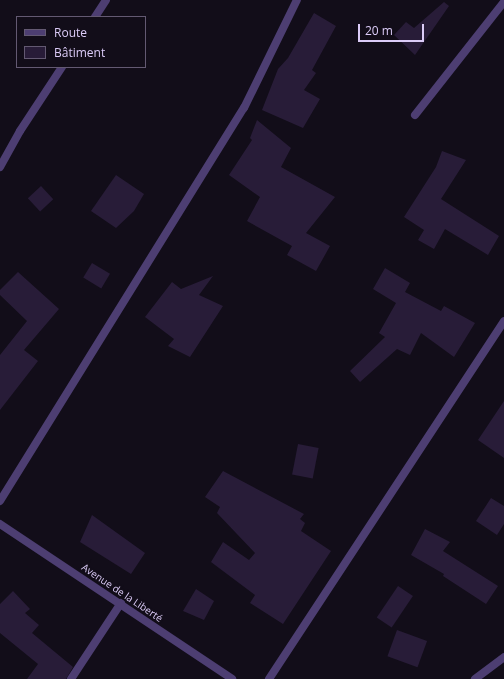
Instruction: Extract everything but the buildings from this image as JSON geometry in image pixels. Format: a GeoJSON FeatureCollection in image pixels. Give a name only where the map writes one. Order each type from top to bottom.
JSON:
{"type":"FeatureCollection","features":[{"type":"Feature","properties":{"kind":"street"},"geometry":{"type":"LineString","coordinates":[[96,16],[106,0]]}},
{"type":"Feature","properties":{"kind":"street"},"geometry":{"type":"LineString","coordinates":[[0,501],[244,108],[297,0]]}},
{"type":"Feature","properties":{"kind":"street"},"geometry":{"type":"LineString","coordinates":[[415,115],[504,2]]}},
{"type":"Feature","properties":{"kind":"street"},"geometry":{"type":"LineString","coordinates":[[0,167],[20,131],[61,68]]}},
{"type":"Feature","properties":{"kind":"street"},"geometry":{"type":"LineString","coordinates":[[269,679],[504,321]]}},
{"type":"Feature","properties":{"kind":"street","name":"Avenue de la Liberté"},"geometry":{"type":"LineString","coordinates":[[0,524],[121,603],[232,679]]}},
{"type":"Feature","properties":{"kind":"street"},"geometry":{"type":"LineString","coordinates":[[71,679],[121,603]]}},
{"type":"Feature","properties":{"kind":"street"},"geometry":{"type":"LineString","coordinates":[[475,679],[504,657]]}}]}
